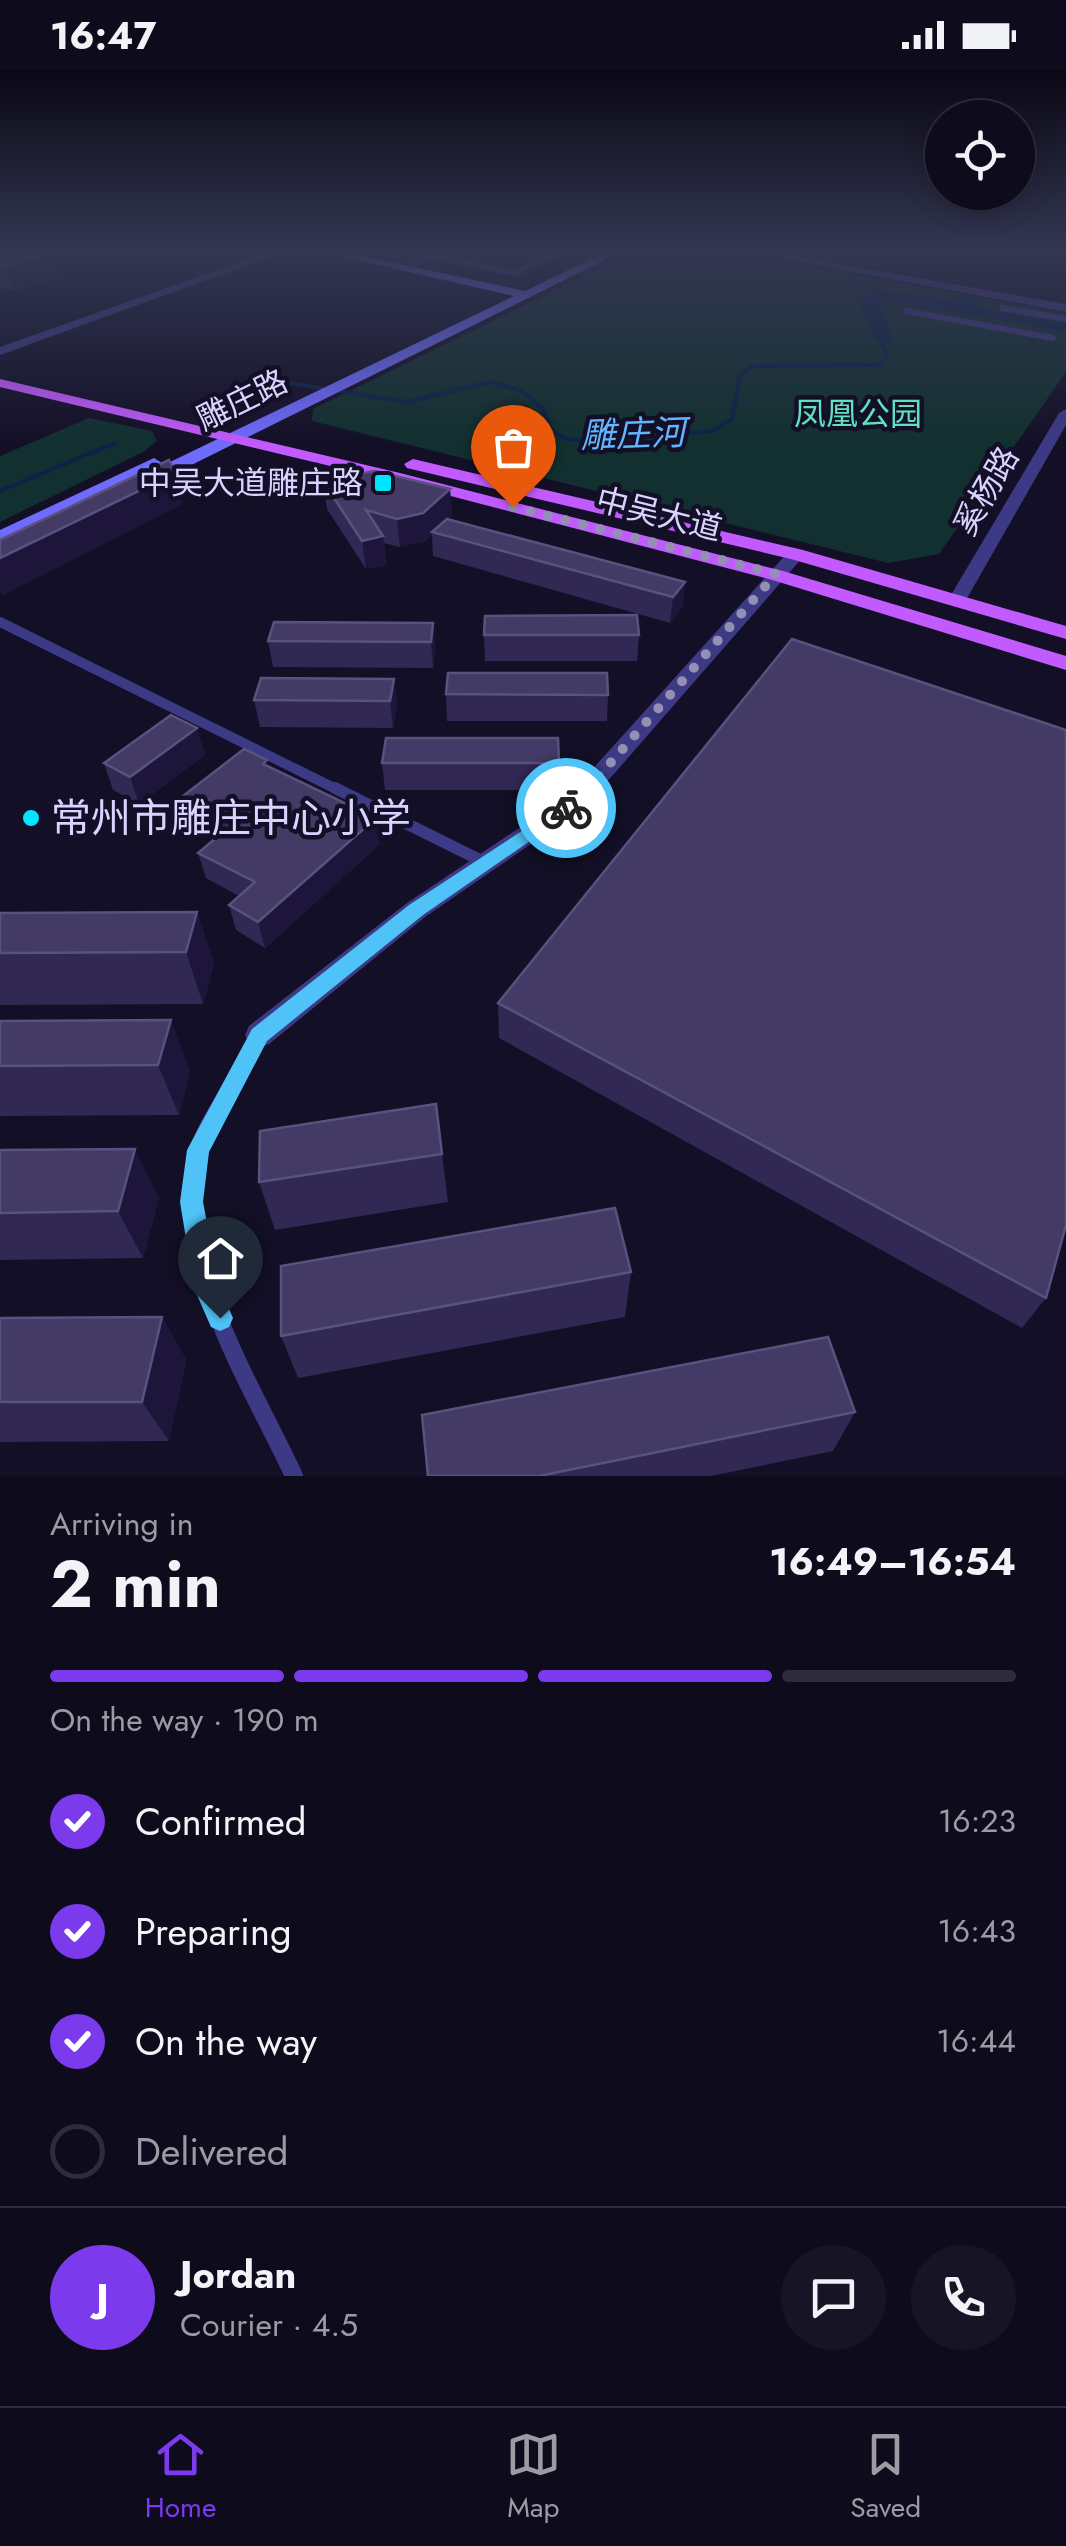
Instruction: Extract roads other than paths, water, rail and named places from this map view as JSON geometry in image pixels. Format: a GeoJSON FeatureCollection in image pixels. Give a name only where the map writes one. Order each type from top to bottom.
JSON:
{"type":"FeatureCollection","features":[{"type":"Feature","properties":{"kind":"main road","name":"雕庄路"},"geometry":{"type":"LineString","coordinates":[[0,537],[471,316]]}},
{"type":"Feature","properties":{"kind":"main road","name":"中吴大道"},"geometry":{"type":"LineString","coordinates":[[0,368],[776,574],[1066,662]]}},
{"type":"Feature","properties":{"kind":"main road","name":"中吴大道"},"geometry":{"type":"LineString","coordinates":[[0,383],[234,430],[796,554],[1066,633]]}},
{"type":"Feature","properties":{"kind":"main road","name":"雕庄路"},"geometry":{"type":"LineString","coordinates":[[0,552],[234,430]]}},
{"type":"Feature","properties":{"kind":"street"},"geometry":{"type":"LineString","coordinates":[[0,351],[100,316]]}},
{"type":"Feature","properties":{"kind":"street","name":"奚杨路"},"geometry":{"type":"LineString","coordinates":[[957,600],[1060,435],[1066,413]]}},
{"type":"Feature","properties":{"kind":"street"},"geometry":{"type":"LineString","coordinates":[[259,1035],[416,910],[578,800],[796,554]]}},
{"type":"Feature","properties":{"kind":"lane"},"geometry":{"type":"LineString","coordinates":[[930,316],[1053,338]]}},
{"type":"Feature","properties":{"kind":"lane"},"geometry":{"type":"LineString","coordinates":[[985,326],[994,316]]}},
{"type":"Feature","properties":{"kind":"lane"},"geometry":{"type":"LineString","coordinates":[[0,622],[486,863]]}},
{"type":"Feature","properties":{"kind":"lane"},"geometry":{"type":"LineString","coordinates":[[259,1035],[198,1150],[192,1202],[206,1288],[290,1474]]}},
{"type":"Feature","properties":{"kind":"water"},"geometry":{"type":"Polygon","coordinates":[[[865,316],[884,316],[896,347],[875,340],[865,316]]]}},
{"type":"Feature","properties":{"kind":"water"},"geometry":{"type":"Polygon","coordinates":[[[973,316],[1020,316],[1066,324],[1066,332],[973,316]]]}},
{"type":"Feature","properties":{"kind":"waterway","name":"雕庄河"},"geometry":{"type":"LineString","coordinates":[[238,388],[283,382],[407,402],[490,382],[522,391],[542,408],[553,432],[567,439],[597,442],[713,431],[732,419],[740,376],[752,366],[879,365],[887,355],[879,337]]}},
{"type":"Feature","properties":{"kind":"waterway","name":"雕庄河"},"geometry":{"type":"LineString","coordinates":[[0,491],[115,443]]}},
{"type":"Feature","properties":{"kind":"place","name":"中吴大道雕庄路"},"geometry":{"type":"Point","coordinates":[383,483]}},
{"type":"Feature","properties":{"kind":"place","name":"常州市雕庄中心小学"},"geometry":{"type":"Point","coordinates":[31,818]}},
{"type":"Feature","properties":{"kind":"park label","name":"凤凰公园"},"geometry":{"type":"Point","coordinates":[858,414]}}]}
